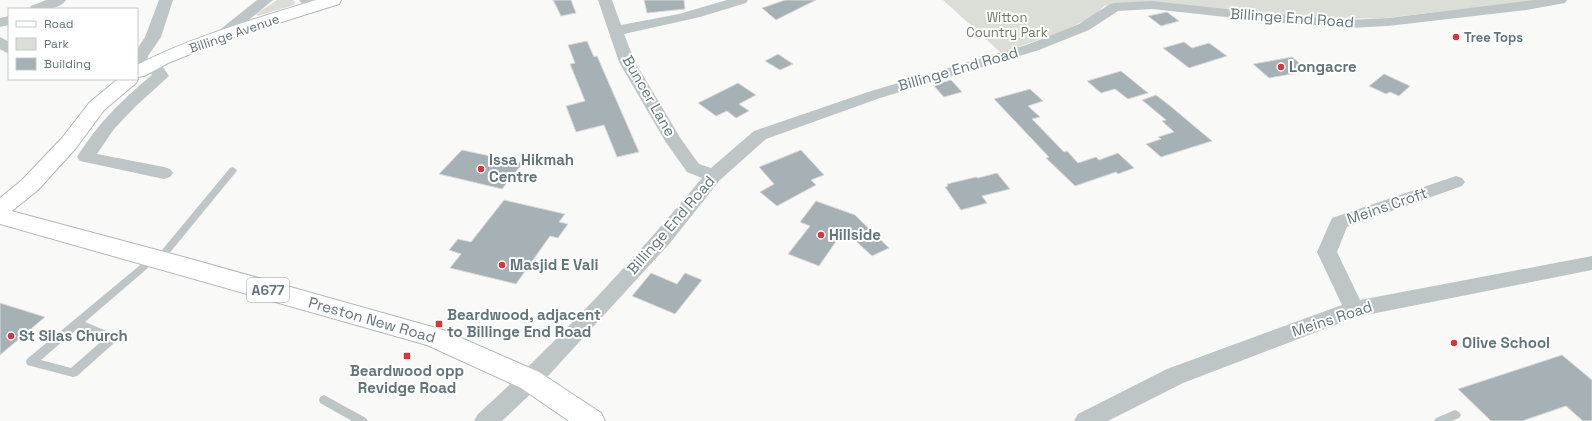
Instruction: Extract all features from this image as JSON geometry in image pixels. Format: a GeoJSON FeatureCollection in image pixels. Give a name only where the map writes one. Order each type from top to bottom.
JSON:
{"type":"FeatureCollection","features":[{"type":"Feature","properties":{"kind":"main road","name":"Billinge Avenue"},"geometry":{"type":"LineString","coordinates":[[138,72],[153,64],[222,36],[311,3],[333,0]]}},
{"type":"Feature","properties":{"kind":"main road","name":"Billinge Avenue"},"geometry":{"type":"LineString","coordinates":[[0,209],[30,185],[69,143],[97,106],[128,80]]}},
{"type":"Feature","properties":{"kind":"main road","name":"Preston New Road"},"geometry":{"type":"LineString","coordinates":[[0,216],[434,337],[530,380],[591,421]]}},
{"type":"Feature","properties":{"kind":"street"},"geometry":{"type":"LineString","coordinates":[[39,8],[59,0]]}},
{"type":"Feature","properties":{"kind":"street"},"geometry":{"type":"LineString","coordinates":[[138,63],[140,56],[153,37],[166,0]]}},
{"type":"Feature","properties":{"kind":"street"},"geometry":{"type":"LineString","coordinates":[[222,36],[266,0]]}},
{"type":"Feature","properties":{"kind":"street","name":"Buncer Lane"},"geometry":{"type":"LineString","coordinates":[[604,0],[614,31],[627,62],[674,141],[693,168],[714,176]]}},
{"type":"Feature","properties":{"kind":"street"},"geometry":{"type":"LineString","coordinates":[[614,31],[668,21],[742,0]]}},
{"type":"Feature","properties":{"kind":"street","name":"Billinge End Road"},"geometry":{"type":"LineString","coordinates":[[486,421],[530,380],[663,238],[714,176],[760,135],[874,95],[1029,49],[1084,27],[1115,7],[1152,5],[1272,18],[1349,24],[1388,22],[1526,6],[1560,0]]}},
{"type":"Feature","properties":{"kind":"street"},"geometry":{"type":"LineString","coordinates":[[0,42],[8,48]]}},
{"type":"Feature","properties":{"kind":"street"},"geometry":{"type":"LineString","coordinates":[[153,64],[161,76],[130,102],[108,125],[86,157],[164,173]]}},
{"type":"Feature","properties":{"kind":"street","name":"Meins Croft"},"geometry":{"type":"LineString","coordinates":[[1354,309],[1327,252],[1339,223],[1456,182]]}},
{"type":"Feature","properties":{"kind":"street","name":"Meins Road"},"geometry":{"type":"LineString","coordinates":[[1089,420],[1175,376],[1354,309],[1592,263]]}},
{"type":"Feature","properties":{"kind":"lane"},"geometry":{"type":"LineString","coordinates":[[76,323],[110,337],[109,341],[73,373],[31,362],[76,323],[157,259],[233,170]]}},
{"type":"Feature","properties":{"kind":"lane"},"geometry":{"type":"LineString","coordinates":[[324,400],[362,421]]}},
{"type":"Feature","properties":{"kind":"lane"},"geometry":{"type":"LineString","coordinates":[[1440,421],[1454,415]]}},
{"type":"Feature","properties":{"kind":"green space"},"geometry":{"type":"Polygon","coordinates":[[[277,0],[293,0],[295,2],[294,5],[258,16],[256,14],[277,0]]]}},
{"type":"Feature","properties":{"kind":"green space","name":"Witton Country Park"},"geometry":{"type":"Polygon","coordinates":[[[943,0],[1542,0],[1385,18],[1344,19],[1274,16],[1130,3],[1104,6],[1094,16],[1063,31],[1001,53],[943,0]]]}},
{"type":"Feature","properties":{"kind":"building"},"geometry":{"type":"Polygon","coordinates":[[[553,0],[571,0],[576,13],[561,16],[553,0]]]}},
{"type":"Feature","properties":{"kind":"building"},"geometry":{"type":"Polygon","coordinates":[[[644,0],[684,0],[685,9],[647,13],[644,0]]]}},
{"type":"Feature","properties":{"kind":"building"},"geometry":{"type":"Polygon","coordinates":[[[785,0],[816,0],[776,20],[762,8],[785,0]]]}},
{"type":"Feature","properties":{"kind":"building"},"geometry":{"type":"Polygon","coordinates":[[[1167,12],[1179,21],[1161,26],[1148,16],[1167,12]]]}},
{"type":"Feature","properties":{"kind":"building"},"geometry":{"type":"Polygon","coordinates":[[[587,41],[594,57],[597,56],[639,152],[617,157],[604,125],[576,132],[566,106],[585,101],[570,64],[575,63],[568,45],[587,41]]]}},
{"type":"Feature","properties":{"kind":"building"},"geometry":{"type":"Polygon","coordinates":[[[1184,42],[1192,48],[1209,43],[1227,56],[1189,68],[1163,48],[1184,42]]]}},
{"type":"Feature","properties":{"kind":"building"},"geometry":{"type":"Polygon","coordinates":[[[778,54],[793,64],[780,70],[765,61],[778,54]]]}},
{"type":"Feature","properties":{"kind":"building","name":"Longacre"},"geometry":{"type":"Polygon","coordinates":[[[1292,57],[1309,71],[1269,78],[1253,64],[1292,57]]]}},
{"type":"Feature","properties":{"kind":"building"},"geometry":{"type":"Polygon","coordinates":[[[1121,71],[1148,93],[1128,99],[1115,89],[1101,93],[1087,81],[1121,71]]]}},
{"type":"Feature","properties":{"kind":"building"},"geometry":{"type":"Polygon","coordinates":[[[1384,74],[1410,86],[1399,96],[1390,92],[1386,94],[1369,86],[1384,74]]]}},
{"type":"Feature","properties":{"kind":"building"},"geometry":{"type":"Polygon","coordinates":[[[951,80],[962,92],[944,97],[933,85],[951,80]]]}},
{"type":"Feature","properties":{"kind":"building"},"geometry":{"type":"Polygon","coordinates":[[[738,83],[756,95],[739,104],[749,111],[736,118],[727,111],[716,116],[698,103],[738,83]]]}},
{"type":"Feature","properties":{"kind":"building"},"geometry":{"type":"Polygon","coordinates":[[[1030,89],[1043,101],[1028,106],[1040,117],[1032,119],[1064,152],[1067,151],[1078,163],[1096,157],[1099,160],[1118,153],[1134,168],[1118,174],[1116,172],[1075,186],[1046,158],[1049,157],[994,99],[1030,89]]]}},
{"type":"Feature","properties":{"kind":"building"},"geometry":{"type":"Polygon","coordinates":[[[1156,95],[1212,141],[1161,157],[1146,144],[1161,139],[1158,137],[1174,132],[1162,121],[1166,120],[1142,100],[1156,95]]]}},
{"type":"Feature","properties":{"kind":"building","name":"Issa Hikmah Centre"},"geometry":{"type":"Polygon","coordinates":[[[462,150],[523,163],[502,189],[439,174],[462,150]]]}},
{"type":"Feature","properties":{"kind":"building"},"geometry":{"type":"Polygon","coordinates":[[[801,150],[824,175],[811,180],[816,185],[777,206],[760,192],[774,184],[759,167],[801,150]]]}},
{"type":"Feature","properties":{"kind":"building"},"geometry":{"type":"Polygon","coordinates":[[[997,173],[1010,189],[982,196],[987,203],[961,210],[945,187],[948,186],[947,184],[997,173]]]}},
{"type":"Feature","properties":{"kind":"building"},"geometry":{"type":"Polygon","coordinates":[[[504,200],[565,214],[559,222],[568,224],[558,238],[550,236],[516,284],[450,268],[461,254],[449,250],[458,239],[471,242],[504,200]]]}},
{"type":"Feature","properties":{"kind":"building","name":"Hillside"},"geometry":{"type":"Polygon","coordinates":[[[816,201],[855,215],[889,248],[872,256],[844,230],[819,266],[788,254],[810,226],[800,222],[816,201]]]}},
{"type":"Feature","properties":{"kind":"building"},"geometry":{"type":"Polygon","coordinates":[[[651,273],[677,284],[685,273],[702,280],[675,314],[632,296],[651,273]]]}},
{"type":"Feature","properties":{"kind":"building","name":"St Silas Church"},"geometry":{"type":"Polygon","coordinates":[[[0,303],[45,317],[0,355],[0,303]]]}},
{"type":"Feature","properties":{"kind":"building"},"geometry":{"type":"Polygon","coordinates":[[[1562,355],[1592,380],[1592,421],[1583,421],[1566,406],[1522,421],[1491,421],[1458,389],[1562,355]]]}},
{"type":"Feature","properties":{"kind":"place","name":"Tree Tops"},"geometry":{"type":"Point","coordinates":[1456,37]}},
{"type":"Feature","properties":{"kind":"place","name":"Longacre"},"geometry":{"type":"Point","coordinates":[1281,67]}},
{"type":"Feature","properties":{"kind":"place","name":"Issa Hikmah Centre"},"geometry":{"type":"Point","coordinates":[481,169]}},
{"type":"Feature","properties":{"kind":"place","name":"Hillside"},"geometry":{"type":"Point","coordinates":[821,235]}},
{"type":"Feature","properties":{"kind":"place","name":"Masjid E Vali"},"geometry":{"type":"Point","coordinates":[502,265]}},
{"type":"Feature","properties":{"kind":"place","name":"Beardwood, adjacent to Billinge End Road"},"geometry":{"type":"Point","coordinates":[439,324]}},
{"type":"Feature","properties":{"kind":"place","name":"St Silas Church"},"geometry":{"type":"Point","coordinates":[11,336]}},
{"type":"Feature","properties":{"kind":"place","name":"Olive School"},"geometry":{"type":"Point","coordinates":[1454,343]}},
{"type":"Feature","properties":{"kind":"place","name":"Beardwood opp Revidge Road"},"geometry":{"type":"Point","coordinates":[407,356]}}]}
